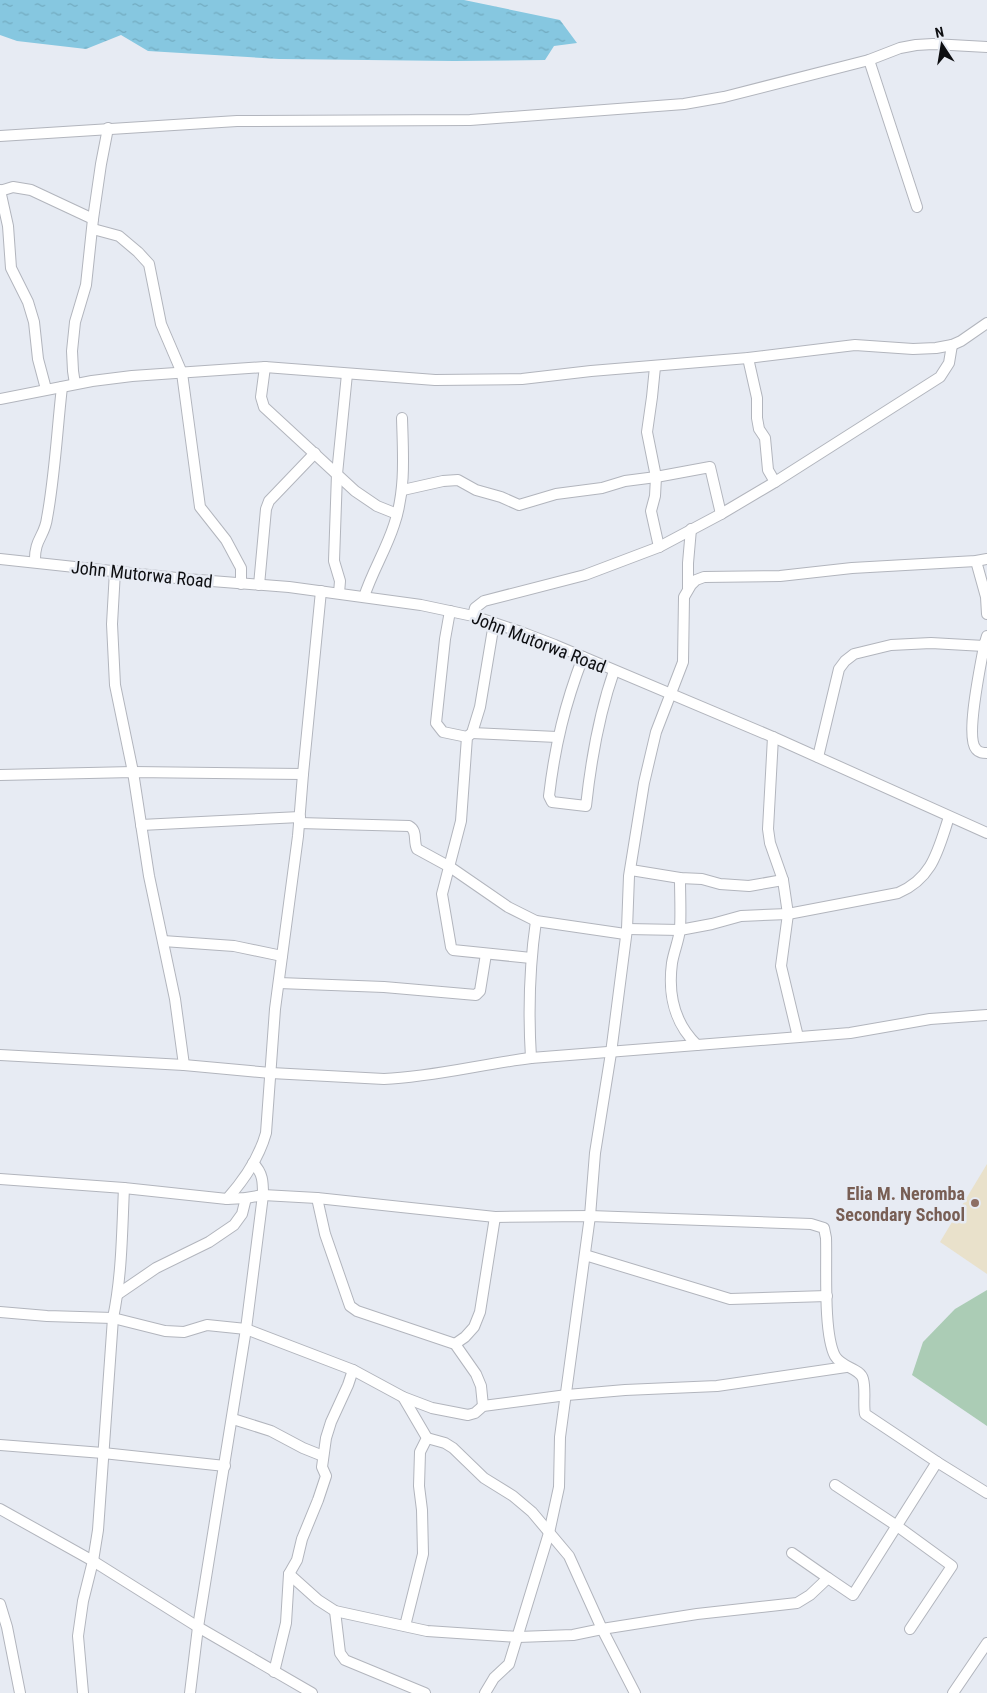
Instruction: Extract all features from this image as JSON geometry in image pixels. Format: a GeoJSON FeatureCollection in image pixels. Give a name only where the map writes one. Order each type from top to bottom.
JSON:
{"type":"FeatureCollection","features":[{"type":"Feature","properties":{"kind":"street"},"geometry":{"type":"LineString","coordinates":[[0,136],[237,120],[470,120],[509,118],[579,110],[684,104],[724,97],[868,60],[900,48],[934,44],[987,47]]}},
{"type":"Feature","properties":{"kind":"street"},"geometry":{"type":"LineString","coordinates":[[868,60],[917,207]]}},
{"type":"Feature","properties":{"kind":"street"},"geometry":{"type":"LineString","coordinates":[[75,384],[72,351],[75,322],[86,285],[101,164],[108,128]]}},
{"type":"Feature","properties":{"kind":"street"},"geometry":{"type":"LineString","coordinates":[[46,389],[38,359],[34,322],[28,302],[11,268],[8,226],[0,191],[20,187],[31,190],[119,236],[147,260],[151,269],[161,324],[182,373],[200,507],[226,540],[241,568],[241,584]]}},
{"type":"Feature","properties":{"kind":"street"},"geometry":{"type":"LineString","coordinates":[[0,399],[46,389],[132,376],[265,367],[435,380],[522,379],[591,371],[748,358],[855,345],[913,349],[952,345],[987,323]]}},
{"type":"Feature","properties":{"kind":"street"},"geometry":{"type":"LineString","coordinates":[[473,616],[473,612],[478,605],[493,598],[585,575],[659,547],[721,514],[775,482],[940,377],[950,363],[952,345]]}},
{"type":"Feature","properties":{"kind":"street"},"geometry":{"type":"LineString","coordinates":[[748,358],[757,398],[759,429],[765,438],[768,470],[775,482]]}},
{"type":"Feature","properties":{"kind":"street"},"geometry":{"type":"LineString","coordinates":[[265,367],[261,397],[264,407],[367,500],[397,514]]}},
{"type":"Feature","properties":{"kind":"street"},"geometry":{"type":"LineString","coordinates":[[654,367],[647,432],[656,477],[655,496],[651,511],[659,547]]}},
{"type":"Feature","properties":{"kind":"street"},"geometry":{"type":"LineString","coordinates":[[339,593],[340,581],[334,561],[337,474],[347,374]]}},
{"type":"Feature","properties":{"kind":"street"},"geometry":{"type":"LineString","coordinates":[[35,562],[34,551],[47,521],[62,387]]}},
{"type":"Feature","properties":{"kind":"street"},"geometry":{"type":"LineString","coordinates":[[364,596],[394,526],[397,514],[402,490],[402,418]]}},
{"type":"Feature","properties":{"kind":"street"},"geometry":{"type":"LineString","coordinates":[[258,585],[266,509],[273,497],[316,453]]}},
{"type":"Feature","properties":{"kind":"street"},"geometry":{"type":"LineString","coordinates":[[402,490],[443,481],[458,480],[476,490],[520,505],[556,494],[602,488],[625,481],[710,467],[721,514]]}},
{"type":"Feature","properties":{"kind":"street"},"geometry":{"type":"LineString","coordinates":[[688,588],[690,529]]}},
{"type":"Feature","properties":{"kind":"street"},"geometry":{"type":"LineString","coordinates":[[485,1693],[494,1678],[508,1664],[518,1637],[549,1533],[559,1487],[560,1437],[590,1216],[595,1153],[611,1053],[626,931],[630,870],[644,783],[656,732],[683,662],[684,597],[688,588],[696,580],[704,577],[780,576],[852,568],[976,561],[987,558]]}},
{"type":"Feature","properties":{"kind":"street","name":"John Mutorwa Road"},"geometry":{"type":"LineString","coordinates":[[0,559],[364,596],[473,616],[521,632],[583,657],[773,737],[987,833]]}},
{"type":"Feature","properties":{"kind":"street"},"geometry":{"type":"LineString","coordinates":[[976,561],[986,597],[987,614]]}},
{"type":"Feature","properties":{"kind":"street"},"geometry":{"type":"LineString","coordinates":[[115,571],[112,624],[115,685],[133,772],[149,876],[175,999],[184,1065]]}},
{"type":"Feature","properties":{"kind":"street"},"geometry":{"type":"LineString","coordinates":[[227,1199],[244,1180],[261,1150],[266,1133],[278,983],[300,820],[321,591]]}},
{"type":"Feature","properties":{"kind":"street"},"geometry":{"type":"LineString","coordinates":[[450,611],[436,723],[443,732],[469,735],[558,737]]}},
{"type":"Feature","properties":{"kind":"street"},"geometry":{"type":"LineString","coordinates":[[494,623],[480,707],[469,735],[461,821],[442,894],[451,948],[456,952],[531,958]]}},
{"type":"Feature","properties":{"kind":"street"},"geometry":{"type":"LineString","coordinates":[[818,757],[840,670],[845,661],[854,654],[892,645],[986,641],[972,724],[975,749],[979,752],[987,753]]}},
{"type":"Feature","properties":{"kind":"street"},"geometry":{"type":"LineString","coordinates":[[583,657],[568,698],[558,737],[550,800],[556,804],[586,806],[591,763],[614,670]]}},
{"type":"Feature","properties":{"kind":"street"},"geometry":{"type":"LineString","coordinates":[[773,737],[768,829],[770,843],[784,880],[788,914],[781,966],[798,1038]]}},
{"type":"Feature","properties":{"kind":"street"},"geometry":{"type":"LineString","coordinates":[[0,775],[133,772],[303,774]]}},
{"type":"Feature","properties":{"kind":"street"},"geometry":{"type":"LineString","coordinates":[[141,825],[300,820],[409,826],[413,828],[417,849],[450,867],[508,907],[536,921],[626,931],[680,930],[740,916],[788,914],[890,895],[908,889],[924,877],[936,855],[949,817]]}},
{"type":"Feature","properties":{"kind":"street"},"geometry":{"type":"LineString","coordinates":[[630,870],[680,878],[702,879],[720,884],[749,886],[784,880]]}},
{"type":"Feature","properties":{"kind":"street"},"geometry":{"type":"LineString","coordinates":[[680,878],[680,930],[672,963],[670,988],[676,1015],[696,1045]]}},
{"type":"Feature","properties":{"kind":"street"},"geometry":{"type":"LineString","coordinates":[[531,1058],[528,1008],[531,958],[536,921]]}},
{"type":"Feature","properties":{"kind":"street"},"geometry":{"type":"LineString","coordinates":[[163,940],[228,945],[282,956]]}},
{"type":"Feature","properties":{"kind":"street"},"geometry":{"type":"LineString","coordinates":[[278,983],[384,987],[476,995],[480,991],[486,954]]}},
{"type":"Feature","properties":{"kind":"street"},"geometry":{"type":"LineString","coordinates":[[0,1055],[184,1065],[270,1073],[403,1078],[495,1062],[531,1058],[798,1038],[850,1033],[930,1019],[987,1015]]}},
{"type":"Feature","properties":{"kind":"street"},"geometry":{"type":"LineString","coordinates":[[190,1693],[198,1627],[233,1419],[263,1195],[263,1178],[253,1163]]}},
{"type":"Feature","properties":{"kind":"street"},"geometry":{"type":"LineString","coordinates":[[0,1180],[124,1188],[227,1199],[263,1195],[318,1198],[495,1217],[590,1216],[810,1224],[824,1228],[831,1340],[836,1356],[846,1367]]}},
{"type":"Feature","properties":{"kind":"street"},"geometry":{"type":"LineString","coordinates":[[83,1693],[78,1636],[83,1601],[94,1561],[98,1530],[113,1318],[121,1263],[124,1188]]}},
{"type":"Feature","properties":{"kind":"street"},"geometry":{"type":"LineString","coordinates":[[118,1294],[156,1268],[209,1242],[234,1224],[242,1214],[246,1198]]}},
{"type":"Feature","properties":{"kind":"street"},"geometry":{"type":"LineString","coordinates":[[318,1198],[326,1234],[350,1306],[357,1311],[454,1344],[476,1374],[481,1386],[483,1406]]}},
{"type":"Feature","properties":{"kind":"street"},"geometry":{"type":"LineString","coordinates":[[454,1344],[465,1337],[474,1327],[480,1312],[495,1217]]}},
{"type":"Feature","properties":{"kind":"street"},"geometry":{"type":"LineString","coordinates":[[585,1255],[730,1299],[827,1296]]}},
{"type":"Feature","properties":{"kind":"street"},"geometry":{"type":"LineString","coordinates":[[0,1312],[46,1316],[113,1318],[165,1331],[184,1332],[207,1325],[246,1329],[353,1370],[403,1397],[432,1408],[468,1415],[475,1413],[483,1406],[567,1395],[625,1390],[717,1386],[846,1367],[858,1371],[863,1379],[864,1414],[987,1493]]}},
{"type":"Feature","properties":{"kind":"street"},"geometry":{"type":"LineString","coordinates":[[274,1672],[286,1623],[289,1574],[297,1560],[302,1539],[326,1476],[322,1467],[323,1456],[331,1422],[353,1370]]}},
{"type":"Feature","properties":{"kind":"street"},"geometry":{"type":"LineString","coordinates":[[403,1397],[427,1438],[445,1443],[453,1448],[484,1478],[513,1496],[532,1512],[569,1556],[602,1628],[635,1693]]}},
{"type":"Feature","properties":{"kind":"street"},"geometry":{"type":"LineString","coordinates":[[233,1419],[271,1431],[323,1456]]}},
{"type":"Feature","properties":{"kind":"street"},"geometry":{"type":"LineString","coordinates":[[405,1626],[423,1554],[422,1510],[419,1486],[420,1452],[427,1438]]}},
{"type":"Feature","properties":{"kind":"street"},"geometry":{"type":"LineString","coordinates":[[0,1445],[102,1453],[225,1466]]}},
{"type":"Feature","properties":{"kind":"street"},"geometry":{"type":"LineString","coordinates":[[792,1552],[853,1594],[937,1462]]}},
{"type":"Feature","properties":{"kind":"street"},"geometry":{"type":"LineString","coordinates":[[835,1485],[897,1526],[952,1566],[910,1629]]}},
{"type":"Feature","properties":{"kind":"street"},"geometry":{"type":"LineString","coordinates":[[0,1509],[94,1561],[198,1627],[310,1693]]}},
{"type":"Feature","properties":{"kind":"street"},"geometry":{"type":"LineString","coordinates":[[289,1574],[318,1600],[335,1611],[428,1631],[518,1637],[573,1635],[602,1628],[697,1614],[797,1603],[810,1595],[828,1578]]}},
{"type":"Feature","properties":{"kind":"street"},"geometry":{"type":"LineString","coordinates":[[0,1604],[7,1627],[20,1693]]}},
{"type":"Feature","properties":{"kind":"street"},"geometry":{"type":"LineString","coordinates":[[335,1611],[340,1653],[344,1660],[425,1693]]}},
{"type":"Feature","properties":{"kind":"street"},"geometry":{"type":"LineString","coordinates":[[953,1693],[987,1643]]}},
{"type":"Feature","properties":{"kind":"shaded area","name":"Elia M. Neromba Secondary School"},"geometry":{"type":"Polygon","coordinates":[[[987,1164],[987,1274],[940,1242],[987,1164]]]}},
{"type":"Feature","properties":{"kind":"green space"},"geometry":{"type":"Polygon","coordinates":[[[987,1290],[987,1426],[912,1375],[923,1342],[955,1309],[987,1290]]]}},
{"type":"Feature","properties":{"kind":"water"},"geometry":{"type":"Polygon","coordinates":[[[0,0],[464,0],[560,20],[577,43],[554,46],[545,60],[279,59],[148,51],[121,35],[86,49],[17,41],[0,35],[0,0]]]}},
{"type":"Feature","properties":{"kind":"place","name":"Elia M. Neromba Secondary School"},"geometry":{"type":"Point","coordinates":[975,1203]}}]}
